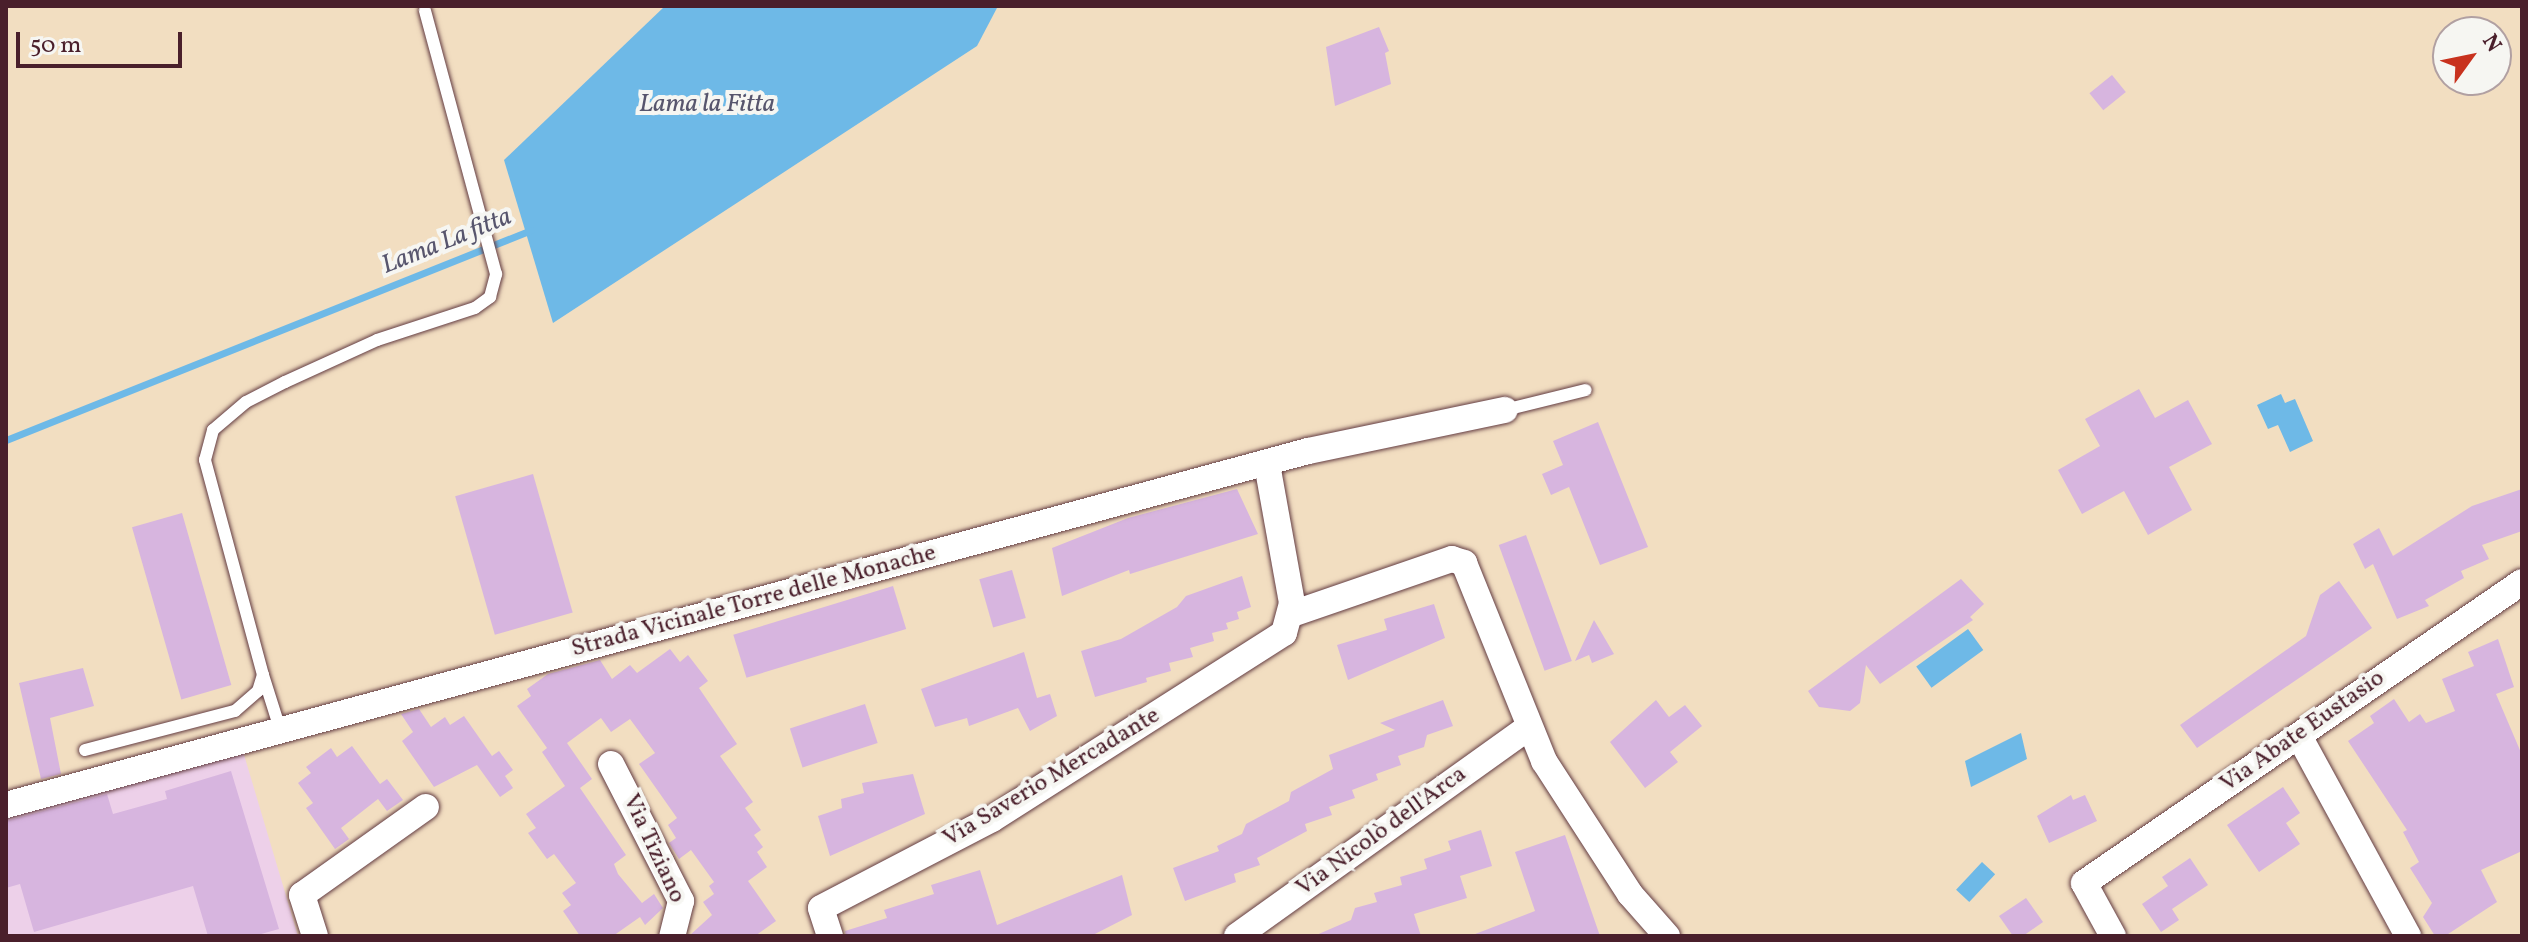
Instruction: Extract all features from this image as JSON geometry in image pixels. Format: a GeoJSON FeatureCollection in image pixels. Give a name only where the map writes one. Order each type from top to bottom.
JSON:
{"type":"FeatureCollection","features":[{"type":"Feature","properties":{"kind":"street","name":"Strada Vicinale Torre delle Monache"},"geometry":{"type":"LineString","coordinates":[[6,805],[1267,464],[1505,410]]}},
{"type":"Feature","properties":{"kind":"street"},"geometry":{"type":"LineString","coordinates":[[1267,464],[1292,614],[1459,560],[1468,568],[1527,728],[1615,872],[1667,936]]}},
{"type":"Feature","properties":{"kind":"street","name":"Via Abate Eustasio"},"geometry":{"type":"LineString","coordinates":[[2113,936],[2084,883],[2520,590]]}},
{"type":"Feature","properties":{"kind":"street","name":"Via Saverio Mercadante"},"geometry":{"type":"LineString","coordinates":[[830,936],[821,908],[1006,811],[1276,640],[1292,614]]}},
{"type":"Feature","properties":{"kind":"street","name":"Via Nicolò dell'Arca"},"geometry":{"type":"LineString","coordinates":[[1237,936],[1527,728]]}},
{"type":"Feature","properties":{"kind":"street"},"geometry":{"type":"LineString","coordinates":[[2299,736],[2408,936]]}},
{"type":"Feature","properties":{"kind":"street","name":"Via Tiziano"},"geometry":{"type":"LineString","coordinates":[[611,764],[681,901],[672,936]]}},
{"type":"Feature","properties":{"kind":"street"},"geometry":{"type":"LineString","coordinates":[[315,936],[302,895],[426,807]]}},
{"type":"Feature","properties":{"kind":"lane"},"geometry":{"type":"LineString","coordinates":[[280,729],[209,482],[206,444],[213,430],[246,402],[377,340],[475,308],[490,297],[496,274],[425,10]]}},
{"type":"Feature","properties":{"kind":"lane"},"geometry":{"type":"LineString","coordinates":[[1505,410],[1586,390]]}},
{"type":"Feature","properties":{"kind":"lane"},"geometry":{"type":"LineString","coordinates":[[85,750],[235,711],[258,691],[263,675]]}},
{"type":"Feature","properties":{"kind":"shaded area"},"geometry":{"type":"Polygon","coordinates":[[[242,748],[298,936],[6,936],[6,815],[242,748]]]}},
{"type":"Feature","properties":{"kind":"water","name":"Lama la Fitta"},"geometry":{"type":"Polygon","coordinates":[[[665,6],[998,6],[977,46],[553,323],[504,160],[665,6]]]}},
{"type":"Feature","properties":{"kind":"water"},"geometry":{"type":"Polygon","coordinates":[[[2281,394],[2285,403],[2295,399],[2313,441],[2290,452],[2278,425],[2268,429],[2257,405],[2281,394]]]}},
{"type":"Feature","properties":{"kind":"water"},"geometry":{"type":"Polygon","coordinates":[[[1968,629],[1983,650],[1932,688],[1916,667],[1968,629]]]}},
{"type":"Feature","properties":{"kind":"water"},"geometry":{"type":"Polygon","coordinates":[[[2021,733],[2027,759],[1971,787],[1965,761],[2021,733]]]}},
{"type":"Feature","properties":{"kind":"water"},"geometry":{"type":"Polygon","coordinates":[[[1982,862],[1995,874],[1969,902],[1956,890],[1982,862]]]}},
{"type":"Feature","properties":{"kind":"building"},"geometry":{"type":"Polygon","coordinates":[[[1379,27],[1389,51],[1385,53],[1391,84],[1335,106],[1326,47],[1379,27]]]}},
{"type":"Feature","properties":{"kind":"building"},"geometry":{"type":"Polygon","coordinates":[[[2112,75],[2126,92],[2103,110],[2089,93],[2112,75]]]}},
{"type":"Feature","properties":{"kind":"building"},"geometry":{"type":"Polygon","coordinates":[[[2139,389],[2155,418],[2188,400],[2212,444],[2169,467],[2192,510],[2148,535],[2124,491],[2082,514],[2058,470],[2100,446],[2085,419],[2139,389]]]}},
{"type":"Feature","properties":{"kind":"building"},"geometry":{"type":"Polygon","coordinates":[[[1598,422],[1648,547],[1600,565],[1569,487],[1551,495],[1542,474],[1563,465],[1553,441],[1598,422]]]}},
{"type":"Feature","properties":{"kind":"building"},"geometry":{"type":"Polygon","coordinates":[[[533,474],[573,612],[495,635],[455,496],[533,474]]]}},
{"type":"Feature","properties":{"kind":"building"},"geometry":{"type":"Polygon","coordinates":[[[1237,489],[1258,534],[1130,574],[1129,570],[1062,596],[1052,548],[1128,518],[1237,489]]]}},
{"type":"Feature","properties":{"kind":"building"},"geometry":{"type":"Polygon","coordinates":[[[2522,489],[2522,531],[2482,545],[2489,559],[2461,571],[2464,578],[2425,600],[2429,606],[2397,619],[2373,564],[2365,569],[2353,544],[2379,528],[2393,556],[2472,506],[2522,489]]]}},
{"type":"Feature","properties":{"kind":"building"},"geometry":{"type":"Polygon","coordinates":[[[182,513],[231,685],[181,699],[132,527],[182,513]]]}},
{"type":"Feature","properties":{"kind":"building"},"geometry":{"type":"Polygon","coordinates":[[[1526,535],[1572,661],[1545,671],[1499,545],[1526,535]]]}},
{"type":"Feature","properties":{"kind":"building"},"geometry":{"type":"Polygon","coordinates":[[[1012,570],[1026,618],[993,627],[979,579],[1012,570]]]}},
{"type":"Feature","properties":{"kind":"building"},"geometry":{"type":"Polygon","coordinates":[[[1242,576],[1251,607],[1237,612],[1239,619],[1226,623],[1228,629],[1212,633],[1214,641],[1190,648],[1193,657],[1169,663],[1171,671],[1146,678],[1147,682],[1095,697],[1081,651],[1121,639],[1177,607],[1186,596],[1242,576]]]}},
{"type":"Feature","properties":{"kind":"building"},"geometry":{"type":"Polygon","coordinates":[[[1961,579],[1984,604],[1970,617],[1973,620],[1880,684],[1866,665],[1860,703],[1850,711],[1819,707],[1808,691],[1961,579]]]}},
{"type":"Feature","properties":{"kind":"building"},"geometry":{"type":"Polygon","coordinates":[[[2339,581],[2372,628],[2197,748],[2180,725],[2306,636],[2320,595],[2339,581]]]}},
{"type":"Feature","properties":{"kind":"building"},"geometry":{"type":"Polygon","coordinates":[[[893,586],[906,629],[746,678],[733,635],[893,586]]]}},
{"type":"Feature","properties":{"kind":"building"},"geometry":{"type":"Polygon","coordinates":[[[1434,604],[1445,638],[1348,680],[1337,645],[1387,630],[1384,619],[1434,604]]]}},
{"type":"Feature","properties":{"kind":"building"},"geometry":{"type":"Polygon","coordinates":[[[1594,620],[1614,654],[1592,663],[1589,655],[1575,661],[1594,620]]]}},
{"type":"Feature","properties":{"kind":"building"},"geometry":{"type":"Polygon","coordinates":[[[2498,639],[2514,687],[2496,694],[2522,755],[2522,851],[2481,870],[2497,902],[2445,936],[2435,936],[2423,917],[2432,903],[2410,868],[2419,862],[2403,832],[2407,830],[2348,741],[2374,723],[2370,716],[2394,699],[2409,722],[2420,714],[2426,723],[2455,711],[2442,679],[2474,666],[2468,652],[2498,639]]]}},
{"type":"Feature","properties":{"kind":"building"},"geometry":{"type":"Polygon","coordinates":[[[670,649],[680,662],[688,655],[708,681],[699,688],[737,744],[720,756],[753,802],[745,808],[761,830],[754,835],[763,847],[757,852],[767,867],[748,881],[776,921],[755,936],[689,936],[712,915],[703,902],[714,894],[709,886],[714,882],[691,850],[679,859],[669,843],[676,838],[668,825],[677,818],[639,764],[655,753],[630,719],[611,732],[601,718],[567,743],[592,779],[580,788],[626,855],[614,864],[618,874],[642,903],[654,894],[663,908],[645,925],[640,917],[613,936],[580,936],[563,911],[571,905],[562,893],[576,883],[554,854],[547,859],[528,833],[536,828],[526,814],[565,786],[542,752],[547,748],[517,706],[531,696],[527,689],[548,674],[600,660],[612,679],[630,665],[637,673],[670,649]]]}},
{"type":"Feature","properties":{"kind":"building"},"geometry":{"type":"Polygon","coordinates":[[[1024,652],[1037,698],[1050,694],[1057,716],[1030,731],[1018,708],[969,726],[967,718],[935,727],[921,689],[1024,652]]]}},
{"type":"Feature","properties":{"kind":"building"},"geometry":{"type":"Polygon","coordinates":[[[83,668],[94,706],[50,718],[61,774],[41,779],[19,683],[83,668]]]}},
{"type":"Feature","properties":{"kind":"building"},"geometry":{"type":"Polygon","coordinates":[[[1443,700],[1453,726],[1427,735],[1424,747],[1398,756],[1401,765],[1376,774],[1378,780],[1352,790],[1355,798],[1329,807],[1332,815],[1305,824],[1307,831],[1257,858],[1260,865],[1234,874],[1236,882],[1185,901],[1173,868],[1219,851],[1217,846],[1242,834],[1246,824],[1289,801],[1291,792],[1333,769],[1329,755],[1395,730],[1380,723],[1443,700]]]}},
{"type":"Feature","properties":{"kind":"building"},"geometry":{"type":"Polygon","coordinates":[[[1656,700],[1669,717],[1685,705],[1702,726],[1670,752],[1678,762],[1645,788],[1610,742],[1656,700]]]}},
{"type":"Feature","properties":{"kind":"building"},"geometry":{"type":"Polygon","coordinates":[[[865,704],[878,743],[803,767],[790,728],[865,704]]]}},
{"type":"Feature","properties":{"kind":"building"},"geometry":{"type":"Polygon","coordinates":[[[419,709],[431,727],[445,717],[450,725],[464,716],[492,756],[499,751],[513,770],[505,776],[513,788],[500,797],[477,765],[434,787],[402,741],[413,732],[401,714],[419,709]]]}},
{"type":"Feature","properties":{"kind":"building"},"geometry":{"type":"Polygon","coordinates":[[[352,746],[380,784],[387,779],[403,800],[387,811],[378,799],[341,828],[349,839],[335,849],[306,808],[313,803],[298,783],[311,773],[306,767],[331,748],[337,757],[352,746]]]}},
{"type":"Feature","properties":{"kind":"building"},"geometry":{"type":"Polygon","coordinates":[[[231,771],[279,929],[254,936],[208,936],[193,886],[34,932],[20,884],[6,888],[6,821],[107,794],[113,814],[167,799],[165,791],[231,771]]]}},
{"type":"Feature","properties":{"kind":"building"},"geometry":{"type":"Polygon","coordinates":[[[913,774],[925,814],[830,856],[818,816],[842,808],[841,799],[864,793],[862,783],[913,774]]]}},
{"type":"Feature","properties":{"kind":"building"},"geometry":{"type":"Polygon","coordinates":[[[2283,787],[2300,813],[2286,823],[2300,844],[2259,872],[2227,825],[2283,787]]]}},
{"type":"Feature","properties":{"kind":"building"},"geometry":{"type":"Polygon","coordinates":[[[2071,795],[2073,800],[2085,795],[2097,821],[2049,843],[2037,816],[2071,795]]]}},
{"type":"Feature","properties":{"kind":"building"},"geometry":{"type":"Polygon","coordinates":[[[1481,830],[1492,866],[1460,876],[1467,898],[1414,914],[1421,936],[1314,936],[1351,920],[1355,908],[1377,902],[1374,893],[1402,885],[1400,877],[1427,869],[1424,859],[1451,850],[1448,841],[1481,830]]]}},
{"type":"Feature","properties":{"kind":"building"},"geometry":{"type":"Polygon","coordinates":[[[1565,835],[1600,936],[1470,936],[1535,911],[1515,852],[1565,835]]]}},
{"type":"Feature","properties":{"kind":"building"},"geometry":{"type":"Polygon","coordinates":[[[2190,858],[2208,885],[2172,909],[2179,920],[2161,932],[2142,904],[2168,886],[2162,877],[2190,858]]]}},
{"type":"Feature","properties":{"kind":"building"},"geometry":{"type":"Polygon","coordinates":[[[980,870],[997,925],[1122,875],[1132,915],[1091,936],[846,936],[845,931],[887,918],[884,910],[934,894],[931,885],[980,870]]]}},
{"type":"Feature","properties":{"kind":"building"},"geometry":{"type":"Polygon","coordinates":[[[2026,898],[2043,922],[2023,936],[2013,936],[1999,916],[2026,898]]]}},
{"type":"Feature","properties":{"kind":"waterway","name":"Lama La fitta"},"geometry":{"type":"LineString","coordinates":[[6,440],[531,230]]}}]}
